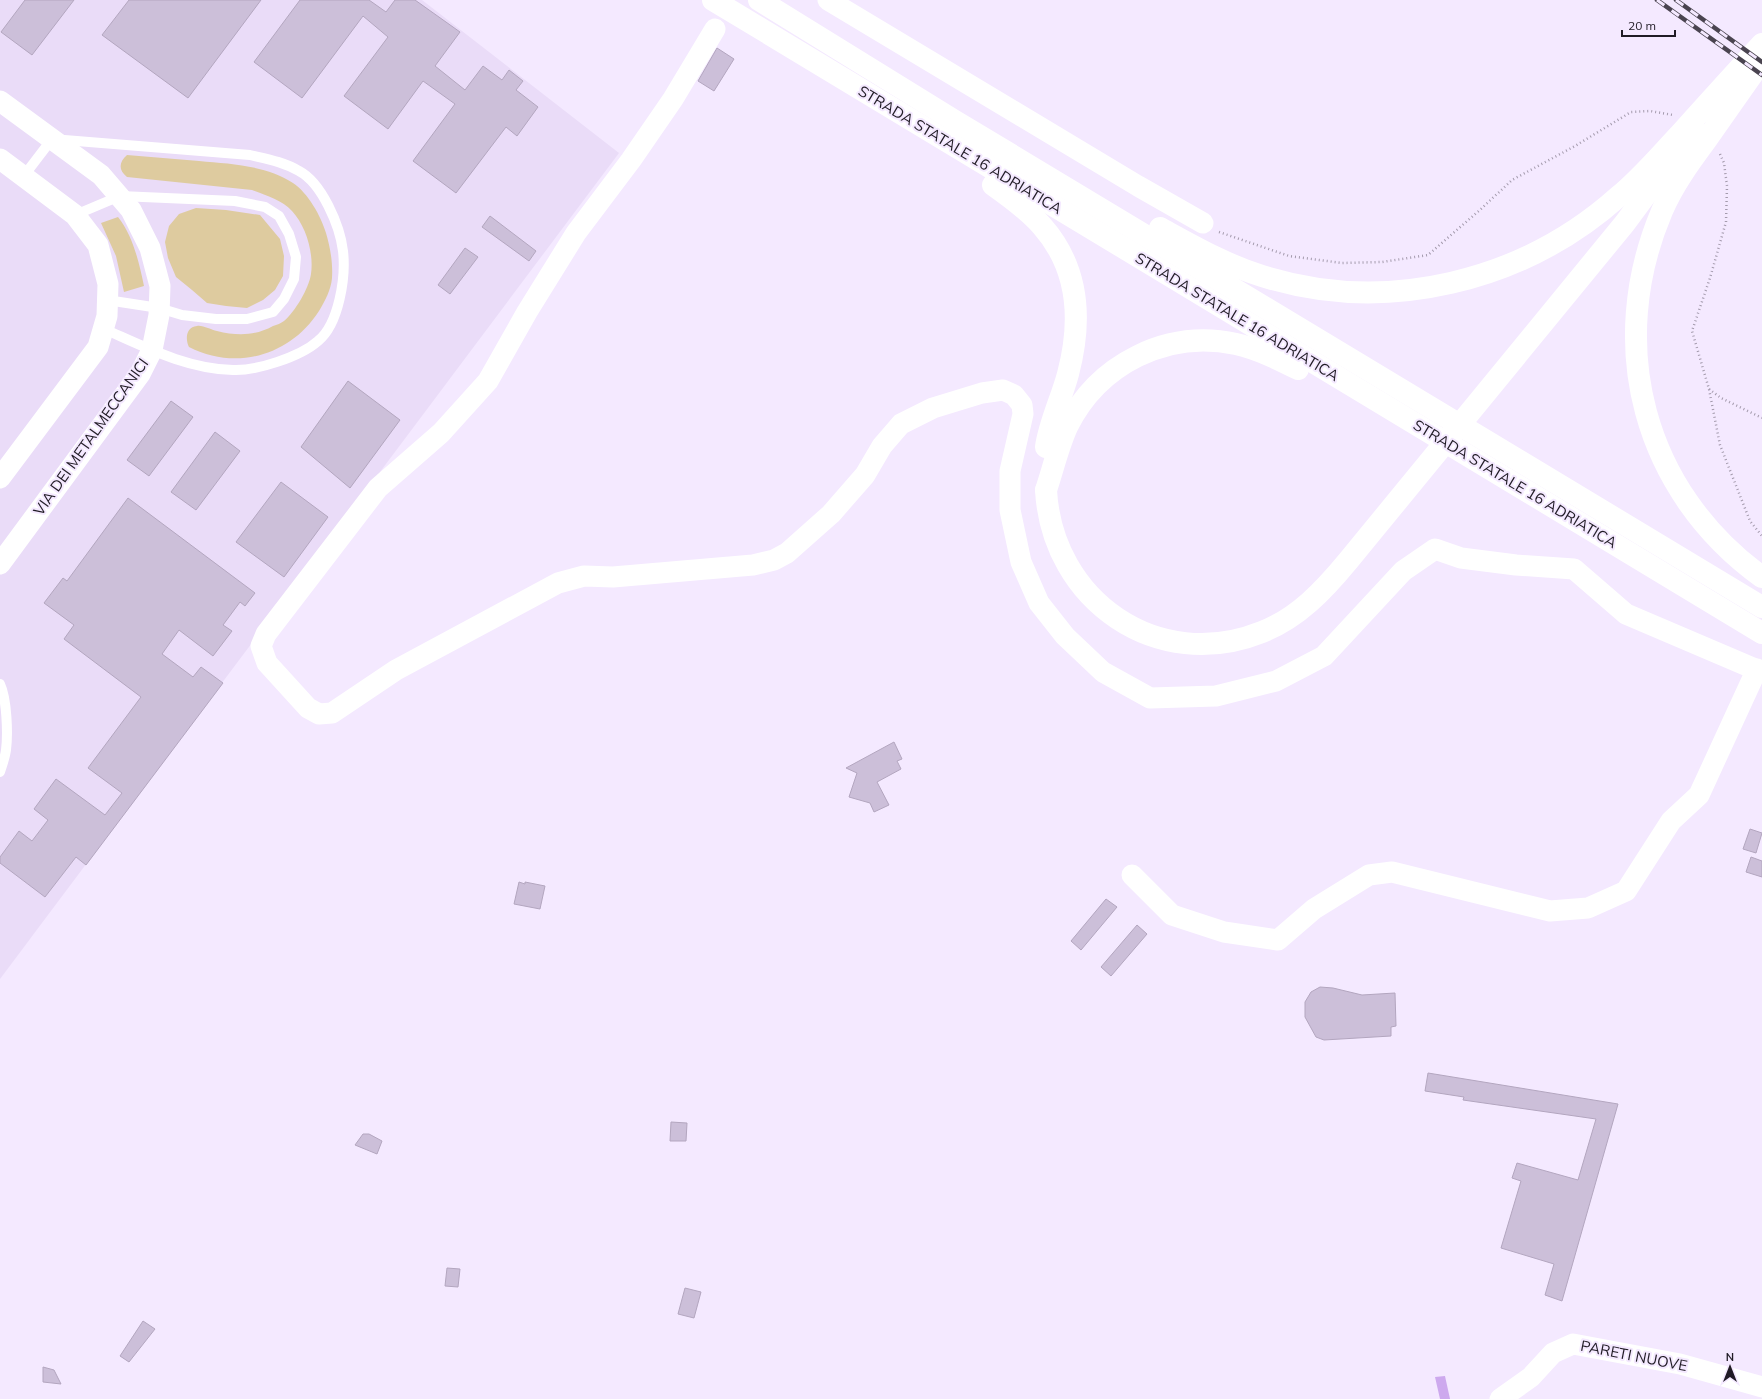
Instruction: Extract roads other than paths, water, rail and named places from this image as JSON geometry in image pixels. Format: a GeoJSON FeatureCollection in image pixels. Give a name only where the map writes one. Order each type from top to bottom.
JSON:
{"type":"FeatureCollection","features":[{"type":"Feature","properties":{"kind":"main road","name":"STRADA STATALE 16 ADRIATICA"},"geometry":{"type":"LineString","coordinates":[[713,0],[1762,633]]}},
{"type":"Feature","properties":{"kind":"main road","name":"STRADA STATALE 16 ADRIATICA"},"geometry":{"type":"LineString","coordinates":[[759,0],[955,121],[1762,607]]}},
{"type":"Feature","properties":{"kind":"main road"},"geometry":{"type":"LineString","coordinates":[[1762,44],[1675,159],[1672,192],[1657,223],[1644,262],[1639,286],[1635,341],[1641,390],[1648,418],[1658,446],[1684,497],[1699,518],[1720,542],[1736,557],[1762,577]]}},
{"type":"Feature","properties":{"kind":"main road"},"geometry":{"type":"LineString","coordinates":[[878,100],[1017,203],[1036,219],[1051,236],[1064,260],[1073,285],[1077,311],[1073,356],[1046,443],[1046,490],[1049,516],[1055,540],[1070,572],[1086,592],[1109,613],[1137,629],[1169,640],[1201,644],[1230,641],[1258,633],[1281,623],[1301,609],[1318,594],[1364,542],[1625,223],[1762,50]]}},
{"type":"Feature","properties":{"kind":"main road"},"geometry":{"type":"LineString","coordinates":[[955,121],[1227,263],[1255,274],[1310,288],[1347,292],[1396,292],[1428,288],[1485,274],[1526,258],[1564,238],[1601,212],[1628,188],[1675,159],[1762,61]]}},
{"type":"Feature","properties":{"kind":"main road"},"geometry":{"type":"LineString","coordinates":[[1046,490],[1064,433],[1079,407],[1094,388],[1110,373],[1133,358],[1157,348],[1180,342],[1221,342],[1252,348],[1431,434]]}},
{"type":"Feature","properties":{"kind":"street"},"geometry":{"type":"LineString","coordinates":[[828,0],[1138,186],[1211,228]]}},
{"type":"Feature","properties":{"kind":"street"},"geometry":{"type":"LineString","coordinates":[[715,29],[673,99],[635,154],[576,233],[527,312],[488,381],[441,433],[378,488],[266,634],[261,646],[267,663],[308,708],[319,714],[332,713],[396,670],[558,583],[584,576],[613,577],[738,567],[774,560],[787,552],[831,514],[865,476],[882,446],[901,424],[933,408],[982,393],[1003,390],[1014,395],[1022,405],[1023,414],[1010,471],[1010,510],[1021,562],[1039,603],[1065,636],[1103,672],[1150,698],[1216,696],[1276,681],[1324,656],[1403,571],[1435,549],[1461,558],[1516,565],[1574,569],[1626,614],[1759,671],[1699,794],[1672,821],[1626,891],[1588,908],[1550,910],[1392,872],[1369,875],[1314,909],[1278,940],[1224,932],[1172,915],[1132,875]]}},
{"type":"Feature","properties":{"kind":"street","name":"VIA DEI METALMECCANICI"},"geometry":{"type":"LineString","coordinates":[[0,101],[101,175],[120,196],[131,210],[150,248],[160,286],[159,308],[152,350],[140,374],[0,564]]}},
{"type":"Feature","properties":{"kind":"street"},"geometry":{"type":"LineString","coordinates":[[0,159],[75,215],[98,245],[108,284],[107,316],[98,347],[0,478]]}},
{"type":"Feature","properties":{"kind":"street","name":"PARETI NUOVE"},"geometry":{"type":"LineString","coordinates":[[1500,1399],[1531,1377],[1553,1353],[1573,1344],[1680,1364],[1762,1388]]}},
{"type":"Feature","properties":{"kind":"lane"},"geometry":{"type":"LineString","coordinates":[[23,177],[52,138],[250,155],[276,161],[300,171],[317,187],[334,217],[343,251],[342,291],[334,318],[318,341],[293,356],[262,366],[233,370],[190,364],[152,350],[104,329]]}},
{"type":"Feature","properties":{"kind":"lane"},"geometry":{"type":"LineString","coordinates":[[75,215],[120,196],[235,201],[265,206],[279,216],[289,234],[296,257],[294,279],[284,299],[273,312],[247,319],[216,319],[182,315],[159,308],[108,300]]}},
{"type":"Feature","properties":{"kind":"lane"},"geometry":{"type":"LineString","coordinates":[[0,684],[6,718],[6,750],[0,772]]}},
{"type":"Feature","properties":{"kind":"railway"},"geometry":{"type":"LineString","coordinates":[[1657,0],[1762,75]]}},
{"type":"Feature","properties":{"kind":"railway"},"geometry":{"type":"LineString","coordinates":[[1676,0],[1762,62]]}}]}
